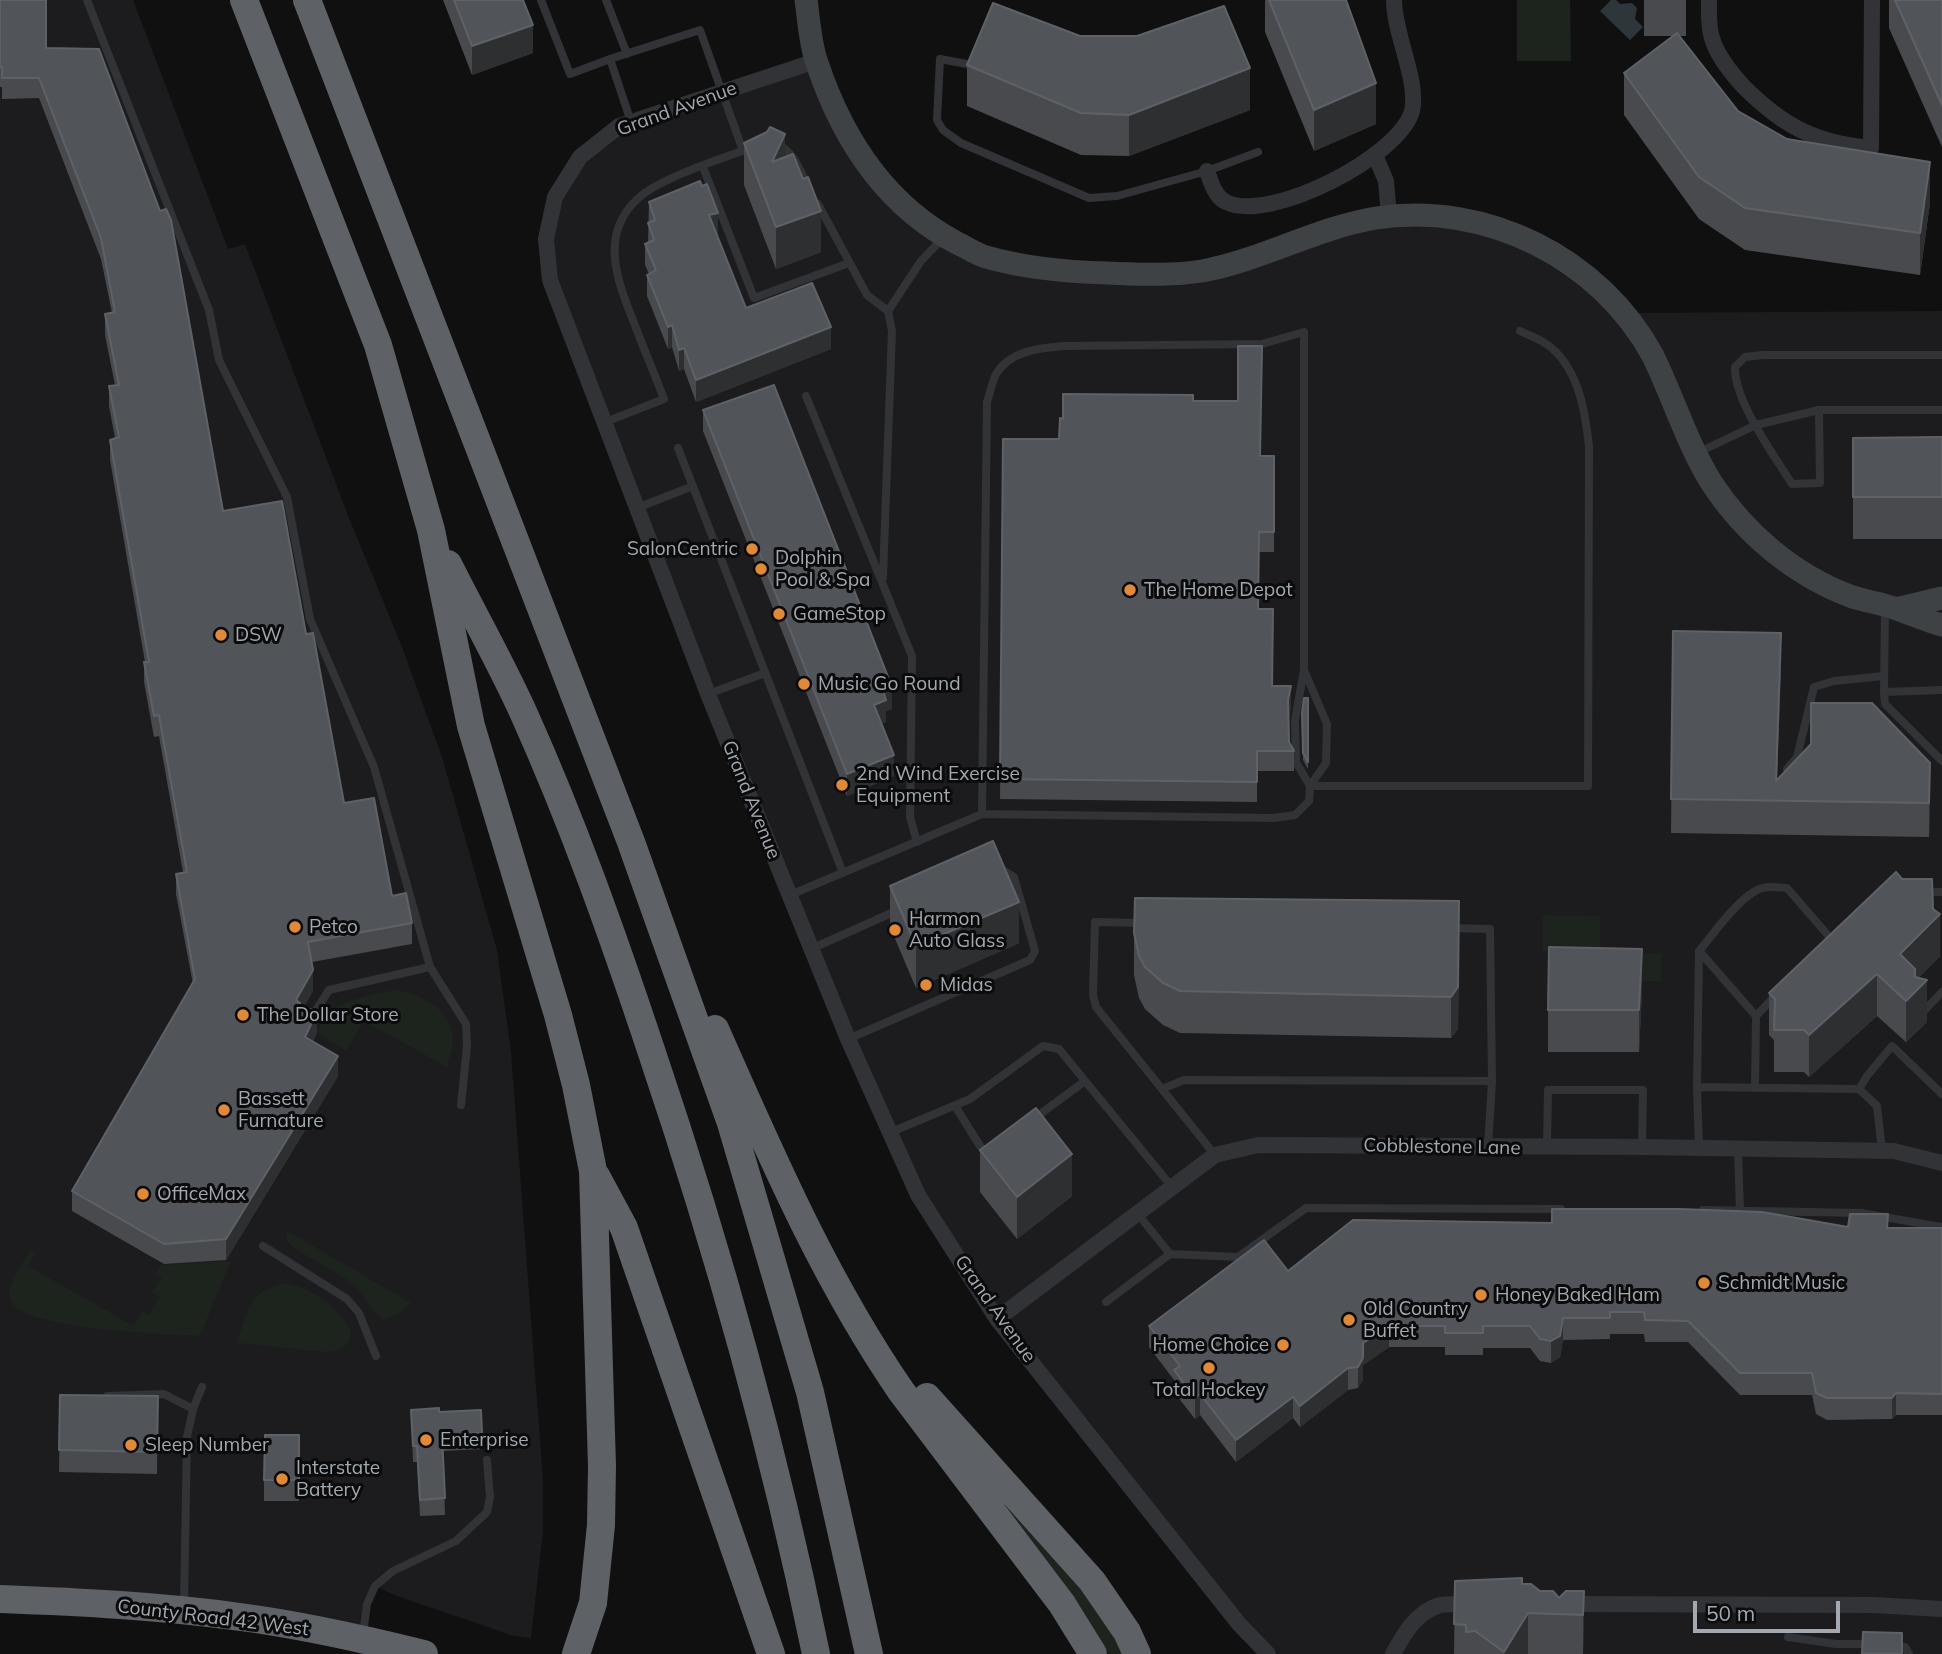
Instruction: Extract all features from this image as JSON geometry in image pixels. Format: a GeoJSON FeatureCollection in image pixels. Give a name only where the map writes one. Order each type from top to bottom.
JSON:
{"type":"FeatureCollection","features":[{"type":"Feature","properties":{"kind":"highway"},"geometry":{"type":"LineString","coordinates":[[244,0],[377,345],[431,530],[471,726],[558,1015],[576,1085],[593,1171],[601,1384],[601,1525],[593,1603],[576,1654]]}},
{"type":"Feature","properties":{"kind":"highway"},"geometry":{"type":"LineString","coordinates":[[307,0],[631,842],[748,1177],[810,1392],[869,1654]]}},
{"type":"Feature","properties":{"kind":"highway"},"geometry":{"type":"LineString","coordinates":[[431,530],[523,712],[604,910],[706,1218],[794,1546],[816,1654]]}},
{"type":"Feature","properties":{"kind":"highway"},"geometry":{"type":"LineString","coordinates":[[631,842],[797,1212],[843,1300],[901,1391],[1062,1604],[1093,1654]]}},
{"type":"Feature","properties":{"kind":"highway"},"geometry":{"type":"LineString","coordinates":[[593,1171],[624,1228],[771,1654]]}},
{"type":"Feature","properties":{"kind":"highway"},"geometry":{"type":"LineString","coordinates":[[843,1300],[1092,1581],[1127,1632],[1137,1654]]}},
{"type":"Feature","properties":{"kind":"highway"},"geometry":{"type":"LineString","coordinates":[[0,1593],[93,1603]]}},
{"type":"Feature","properties":{"kind":"highway","name":"County Road 42 West"},"geometry":{"type":"LineString","coordinates":[[0,1599],[93,1603],[242,1617],[362,1639],[424,1654]]}},
{"type":"Feature","properties":{"kind":"street"},"geometry":{"type":"LineString","coordinates":[[806,0],[816,61],[843,128],[883,187],[907,210],[945,236],[984,256],[1039,268],[1079,273],[1171,274],[1202,271],[1233,263],[1349,224],[1389,217],[1447,216],[1524,237],[1570,262],[1610,296],[1642,336],[1711,482],[1748,529],[1802,572],[1828,586],[1923,621],[1942,625]]}},
{"type":"Feature","properties":{"kind":"street"},"geometry":{"type":"LineString","coordinates":[[1207,171],[1215,191],[1226,203],[1256,205],[1297,198],[1375,155],[1401,131],[1412,112],[1412,91],[1395,19],[1394,0]]}},
{"type":"Feature","properties":{"kind":"street"},"geometry":{"type":"LineString","coordinates":[[1709,0],[1711,37],[1717,51],[1738,81],[1761,104],[1782,121],[1814,137],[1871,148],[1872,0]]}},
{"type":"Feature","properties":{"kind":"street","name":"Grand Avenue"},"geometry":{"type":"LineString","coordinates":[[816,61],[618,126],[580,157],[555,197],[546,239],[550,280],[708,694],[848,1039],[918,1195],[998,1319],[1239,1624],[1268,1654]]}},
{"type":"Feature","properties":{"kind":"street"},"geometry":{"type":"LineString","coordinates":[[1375,155],[1386,181],[1389,217]]}},
{"type":"Feature","properties":{"kind":"street"},"geometry":{"type":"LineString","coordinates":[[1891,607],[1942,598]]}},
{"type":"Feature","properties":{"kind":"street","name":"Cobblestone Lane"},"geometry":{"type":"LineString","coordinates":[[998,1319],[1215,1155],[1258,1144],[1894,1152],[1942,1163]]}},
{"type":"Feature","properties":{"kind":"street"},"geometry":{"type":"LineString","coordinates":[[1549,1604],[1572,1609],[1873,1605],[1942,1609]]}},
{"type":"Feature","properties":{"kind":"street"},"geometry":{"type":"LineString","coordinates":[[1393,1654],[1420,1615],[1440,1605],[1495,1605]]}},
{"type":"Feature","properties":{"kind":"lane"},"geometry":{"type":"LineString","coordinates":[[87,0],[209,310],[219,360],[287,496],[310,619],[374,767],[429,967],[466,1024],[467,1046],[461,1105]]}},
{"type":"Feature","properties":{"kind":"lane"},"geometry":{"type":"LineString","coordinates":[[541,0],[570,74],[699,30],[743,151]]}},
{"type":"Feature","properties":{"kind":"lane"},"geometry":{"type":"LineString","coordinates":[[606,0],[627,54]]}},
{"type":"Feature","properties":{"kind":"lane"},"geometry":{"type":"LineString","coordinates":[[972,65],[940,59],[937,120],[943,130],[961,143],[1088,198],[1117,196],[1207,171],[1258,152]]}},
{"type":"Feature","properties":{"kind":"lane"},"geometry":{"type":"LineString","coordinates":[[610,60],[631,122]]}},
{"type":"Feature","properties":{"kind":"lane"},"geometry":{"type":"LineString","coordinates":[[603,423],[664,399],[620,287],[614,261],[617,234],[624,214],[642,195],[660,183],[766,143],[783,146],[793,158],[867,295],[888,311],[892,331],[883,580]]}},
{"type":"Feature","properties":{"kind":"lane"},"geometry":{"type":"LineString","coordinates":[[703,167],[754,298],[849,263]]}},
{"type":"Feature","properties":{"kind":"lane"},"geometry":{"type":"LineString","coordinates":[[888,311],[921,261],[945,236]]}},
{"type":"Feature","properties":{"kind":"lane"},"geometry":{"type":"LineString","coordinates":[[1310,786],[1588,786],[1589,446],[1586,415],[1565,362],[1545,343],[1520,331]]}},
{"type":"Feature","properties":{"kind":"lane"},"geometry":{"type":"LineString","coordinates":[[982,814],[987,402],[996,374],[1011,358],[1036,349],[1063,346],[1262,344],[1304,332],[1304,670],[1295,720],[1296,762],[1310,786]]}},
{"type":"Feature","properties":{"kind":"lane"},"geometry":{"type":"LineString","coordinates":[[1819,410],[1820,483],[1792,484],[1756,425],[1735,380],[1735,367],[1745,357],[1762,355],[1942,355]]}},
{"type":"Feature","properties":{"kind":"lane"},"geometry":{"type":"LineString","coordinates":[[806,396],[912,656],[910,817],[917,842]]}},
{"type":"Feature","properties":{"kind":"lane"},"geometry":{"type":"LineString","coordinates":[[1696,454],[1756,425],[1819,410],[1942,411]]}},
{"type":"Feature","properties":{"kind":"lane"},"geometry":{"type":"LineString","coordinates":[[678,448],[843,873]]}},
{"type":"Feature","properties":{"kind":"lane"},"geometry":{"type":"LineString","coordinates":[[637,508],[693,486]]}},
{"type":"Feature","properties":{"kind":"lane"},"geometry":{"type":"LineString","coordinates":[[1891,607],[1884,676],[1885,704],[1942,761]]}},
{"type":"Feature","properties":{"kind":"lane"},"geometry":{"type":"LineString","coordinates":[[790,895],[982,814],[1274,818],[1295,815],[1309,801],[1310,786],[1326,763],[1327,724],[1304,670]]}},
{"type":"Feature","properties":{"kind":"lane"},"geometry":{"type":"LineString","coordinates":[[708,694],[765,673]]}},
{"type":"Feature","properties":{"kind":"lane"},"geometry":{"type":"LineString","coordinates":[[1787,769],[1797,757],[1815,687],[1834,681],[1884,676]]}},
{"type":"Feature","properties":{"kind":"lane"},"geometry":{"type":"LineString","coordinates":[[1884,692],[1942,690]]}},
{"type":"Feature","properties":{"kind":"lane"},"geometry":{"type":"LineString","coordinates":[[848,1039],[1030,960],[1035,951],[1014,877],[1001,869],[986,871]]}},
{"type":"Feature","properties":{"kind":"lane"},"geometry":{"type":"LineString","coordinates":[[1699,1149],[1699,951],[1756,890],[1770,886],[1787,888],[1833,942]]}},
{"type":"Feature","properties":{"kind":"lane"},"geometry":{"type":"LineString","coordinates":[[1914,891],[1942,892]]}},
{"type":"Feature","properties":{"kind":"lane"},"geometry":{"type":"LineString","coordinates":[[811,949],[911,904]]}},
{"type":"Feature","properties":{"kind":"lane"},"geometry":{"type":"LineString","coordinates":[[1150,923],[1095,922],[1093,995],[1104,1018],[1215,1155]]}},
{"type":"Feature","properties":{"kind":"lane"},"geometry":{"type":"LineString","coordinates":[[1435,928],[1490,929],[1492,1081],[1488,1147]]}},
{"type":"Feature","properties":{"kind":"lane"},"geometry":{"type":"LineString","coordinates":[[1823,951],[1842,933]]}},
{"type":"Feature","properties":{"kind":"lane"},"geometry":{"type":"LineString","coordinates":[[1699,951],[1756,1016],[1755,1088]]}},
{"type":"Feature","properties":{"kind":"lane"},"geometry":{"type":"LineString","coordinates":[[306,1026],[329,990],[429,967]]}},
{"type":"Feature","properties":{"kind":"lane"},"geometry":{"type":"LineString","coordinates":[[1756,1016],[1785,987]]}},
{"type":"Feature","properties":{"kind":"lane"},"geometry":{"type":"LineString","coordinates":[[1920,1015],[1942,992]]}},
{"type":"Feature","properties":{"kind":"lane"},"geometry":{"type":"LineString","coordinates":[[1859,1089],[1900,1037]]}},
{"type":"Feature","properties":{"kind":"lane"},"geometry":{"type":"LineString","coordinates":[[889,1133],[971,1099],[1043,1046],[1059,1049],[1172,1187]]}},
{"type":"Feature","properties":{"kind":"lane"},"geometry":{"type":"LineString","coordinates":[[1892,1046],[1942,1094]]}},
{"type":"Feature","properties":{"kind":"lane"},"geometry":{"type":"LineString","coordinates":[[1162,1089],[1184,1080],[1492,1081]]}},
{"type":"Feature","properties":{"kind":"lane"},"geometry":{"type":"LineString","coordinates":[[1021,1127],[1086,1081]]}},
{"type":"Feature","properties":{"kind":"lane"},"geometry":{"type":"LineString","coordinates":[[1697,1087],[1859,1089],[1877,1106],[1882,1152]]}},
{"type":"Feature","properties":{"kind":"lane"},"geometry":{"type":"LineString","coordinates":[[1547,1148],[1548,1090],[1643,1090],[1642,1147]]}},
{"type":"Feature","properties":{"kind":"lane"},"geometry":{"type":"LineString","coordinates":[[955,1106],[982,1149],[989,1150],[1000,1143]]}},
{"type":"Feature","properties":{"kind":"lane"},"geometry":{"type":"LineString","coordinates":[[1738,1150],[1740,1211]]}},
{"type":"Feature","properties":{"kind":"lane"},"geometry":{"type":"LineString","coordinates":[[1106,1302],[1170,1254],[1238,1257],[1306,1208],[1572,1209]]}},
{"type":"Feature","properties":{"kind":"lane"},"geometry":{"type":"LineString","coordinates":[[1698,1210],[1861,1213],[1942,1227]]}},
{"type":"Feature","properties":{"kind":"lane"},"geometry":{"type":"LineString","coordinates":[[1138,1213],[1170,1254]]}},
{"type":"Feature","properties":{"kind":"lane"},"geometry":{"type":"LineString","coordinates":[[263,1246],[347,1299],[359,1314],[376,1356]]}},
{"type":"Feature","properties":{"kind":"lane"},"geometry":{"type":"LineString","coordinates":[[183,1611],[187,1437],[192,1409],[202,1387]]}},
{"type":"Feature","properties":{"kind":"lane"},"geometry":{"type":"LineString","coordinates":[[101,1397],[164,1394],[192,1409]]}},
{"type":"Feature","properties":{"kind":"lane"},"geometry":{"type":"LineString","coordinates":[[362,1639],[367,1604],[375,1586],[393,1571],[456,1541],[487,1512],[490,1497],[487,1460]]}},
{"type":"Feature","properties":{"kind":"lane"},"geometry":{"type":"LineString","coordinates":[[1788,1637],[1836,1644],[1905,1647],[1909,1654]]}},
{"type":"Feature","properties":{"kind":"shaded area"},"geometry":{"type":"Polygon","coordinates":[[[0,0],[133,0],[228,249],[245,244],[442,757],[497,950],[511,1052],[543,1480],[543,1531],[531,1638],[514,1636],[375,1586],[362,1639],[0,1593],[0,0]]]}},
{"type":"Feature","properties":{"kind":"shaded area"},"geometry":{"type":"Polygon","coordinates":[[[1517,0],[1570,0],[1571,61],[1517,61],[1517,0]]]}},
{"type":"Feature","properties":{"kind":"shaded area"},"geometry":{"type":"Polygon","coordinates":[[[1611,0],[1620,4],[1632,3],[1637,8],[1635,19],[1643,27],[1630,40],[1600,11],[1611,0]]]}},
{"type":"Feature","properties":{"kind":"shaded area"},"geometry":{"type":"Polygon","coordinates":[[[816,61],[883,187],[984,256],[1171,274],[1348,224],[1497,228],[1626,313],[1942,311],[1942,1654],[1268,1654],[997,1319],[918,1195],[550,280],[555,197],[580,157],[619,126],[816,61]]]}},
{"type":"Feature","properties":{"kind":"shaded area"},"geometry":{"type":"Polygon","coordinates":[[[1543,915],[1600,916],[1600,951],[1543,951],[1543,915]]]}},
{"type":"Feature","properties":{"kind":"shaded area"},"geometry":{"type":"Polygon","coordinates":[[[1661,953],[1661,981],[1633,981],[1633,954],[1661,953]]]}},
{"type":"Feature","properties":{"kind":"shaded area"},"geometry":{"type":"Polygon","coordinates":[[[397,990],[416,995],[434,1005],[447,1020],[453,1042],[447,1067],[364,1021],[346,1051],[317,1032],[327,1015],[342,1004],[397,990]]]}},
{"type":"Feature","properties":{"kind":"shaded area"},"geometry":{"type":"Polygon","coordinates":[[[286,1230],[411,1303],[397,1315],[383,1320],[351,1283],[287,1241],[286,1230]]]}},
{"type":"Feature","properties":{"kind":"shaded area"},"geometry":{"type":"Polygon","coordinates":[[[30,1251],[34,1251],[34,1254],[28,1266],[134,1326],[142,1311],[149,1315],[159,1297],[152,1292],[162,1277],[156,1273],[161,1265],[225,1261],[230,1263],[200,1336],[159,1334],[67,1324],[21,1311],[11,1301],[10,1288],[30,1251]]]}},
{"type":"Feature","properties":{"kind":"shaded area"},"geometry":{"type":"Polygon","coordinates":[[[285,1283],[305,1289],[323,1299],[339,1313],[351,1330],[344,1347],[327,1352],[237,1343],[247,1312],[256,1297],[263,1291],[285,1283]]]}},
{"type":"Feature","properties":{"kind":"shaded area"},"geometry":{"type":"Polygon","coordinates":[[[996,1489],[1056,1552],[1127,1654],[1109,1654],[1078,1603],[990,1493],[996,1489]]]}},
{"type":"Feature","properties":{"kind":"building"},"geometry":{"type":"Polygon","coordinates":[[[0,0],[46,0],[46,48],[99,49],[160,211],[166,209],[171,220],[223,511],[282,501],[306,634],[313,633],[344,803],[374,798],[392,896],[406,893],[412,923],[308,942],[313,970],[296,1000],[303,1011],[312,1009],[317,1012],[305,1037],[338,1056],[226,1239],[164,1244],[72,1191],[195,979],[176,874],[187,872],[159,715],[154,716],[144,662],[149,662],[110,440],[119,437],[109,386],[119,385],[105,314],[115,312],[101,238],[39,78],[2,78],[0,0]]]}},
{"type":"Feature","properties":{"kind":"building"},"geometry":{"type":"Polygon","coordinates":[[[454,0],[523,0],[533,25],[472,46],[454,0]]]}},
{"type":"Feature","properties":{"kind":"building"},"geometry":{"type":"Polygon","coordinates":[[[1269,0],[1346,0],[1376,83],[1314,110],[1269,0]]]}},
{"type":"Feature","properties":{"kind":"building"},"geometry":{"type":"Polygon","coordinates":[[[1895,0],[1942,0],[1942,105],[1895,0]]]}},
{"type":"Feature","properties":{"kind":"building"},"geometry":{"type":"Polygon","coordinates":[[[993,3],[1080,36],[1137,36],[1224,6],[1250,68],[1129,115],[1081,113],[967,65],[993,3]]]}},
{"type":"Feature","properties":{"kind":"building"},"geometry":{"type":"Polygon","coordinates":[[[1677,33],[1738,111],[1787,139],[1930,162],[1920,233],[1745,208],[1699,177],[1624,73],[1677,33]]]}},
{"type":"Feature","properties":{"kind":"building"},"geometry":{"type":"Polygon","coordinates":[[[770,127],[785,134],[772,162],[793,154],[803,179],[808,177],[821,211],[776,227],[744,143],[767,132],[770,127]]]}},
{"type":"Feature","properties":{"kind":"building"},"geometry":{"type":"Polygon","coordinates":[[[700,181],[702,186],[707,184],[718,213],[709,215],[746,308],[812,283],[831,327],[696,380],[684,348],[679,350],[672,325],[668,327],[647,275],[656,270],[645,244],[654,240],[648,223],[655,220],[649,202],[700,181]]]}},
{"type":"Feature","properties":{"kind":"building","name":"The Home Depot"},"geometry":{"type":"Polygon","coordinates":[[[1238,346],[1262,346],[1260,456],[1274,456],[1274,532],[1259,532],[1258,609],[1273,609],[1272,686],[1291,686],[1288,700],[1289,742],[1294,751],[1257,751],[1257,782],[1000,779],[1003,439],[1059,439],[1060,418],[1063,419],[1063,394],[1193,395],[1193,401],[1238,401],[1238,346]]]}},
{"type":"Feature","properties":{"kind":"building"},"geometry":{"type":"Polygon","coordinates":[[[774,385],[892,687],[883,690],[886,700],[874,705],[894,755],[847,774],[703,410],[774,385]]]}},
{"type":"Feature","properties":{"kind":"building"},"geometry":{"type":"Polygon","coordinates":[[[1942,437],[1942,497],[1853,497],[1853,438],[1942,437]]]}},
{"type":"Feature","properties":{"kind":"building"},"geometry":{"type":"Polygon","coordinates":[[[1673,631],[1781,633],[1776,781],[1811,744],[1811,703],[1872,703],[1930,763],[1929,803],[1671,799],[1673,631]]]}},
{"type":"Feature","properties":{"kind":"building"},"geometry":{"type":"Polygon","coordinates":[[[1304,698],[1308,698],[1308,762],[1303,753],[1304,698]]]}},
{"type":"Feature","properties":{"kind":"building"},"geometry":{"type":"Polygon","coordinates":[[[993,841],[1019,902],[916,946],[890,886],[993,841]]]}},
{"type":"Feature","properties":{"kind":"building"},"geometry":{"type":"Polygon","coordinates":[[[1896,872],[1902,879],[1932,879],[1933,909],[1940,914],[1900,954],[1915,969],[1915,977],[1927,980],[1906,1001],[1877,974],[1809,1035],[1804,1030],[1774,1030],[1775,999],[1769,993],[1896,872]]]}},
{"type":"Feature","properties":{"kind":"building"},"geometry":{"type":"Polygon","coordinates":[[[1135,898],[1459,901],[1458,987],[1451,997],[1180,991],[1163,983],[1145,967],[1139,956],[1134,933],[1135,898]]]}},
{"type":"Feature","properties":{"kind":"building"},"geometry":{"type":"Polygon","coordinates":[[[1549,947],[1642,949],[1639,1010],[1548,1010],[1549,947]]]}},
{"type":"Feature","properties":{"kind":"building"},"geometry":{"type":"Polygon","coordinates":[[[1036,1108],[1072,1154],[1017,1197],[980,1150],[1036,1108]]]}},
{"type":"Feature","properties":{"kind":"building"},"geometry":{"type":"Polygon","coordinates":[[[1552,1209],[1762,1212],[1848,1227],[1850,1214],[1888,1214],[1887,1228],[1942,1228],[1942,1394],[1896,1393],[1892,1398],[1827,1398],[1816,1393],[1812,1373],[1740,1373],[1688,1321],[1645,1320],[1644,1312],[1610,1312],[1610,1318],[1563,1318],[1560,1336],[1551,1341],[1540,1339],[1530,1326],[1483,1326],[1483,1333],[1445,1333],[1445,1326],[1389,1326],[1363,1343],[1363,1358],[1358,1367],[1348,1368],[1300,1406],[1293,1397],[1236,1440],[1200,1394],[1195,1398],[1174,1370],[1180,1366],[1149,1326],[1264,1240],[1288,1271],[1353,1220],[1552,1223],[1552,1209]]]}},
{"type":"Feature","properties":{"kind":"building"},"geometry":{"type":"Polygon","coordinates":[[[60,1395],[158,1396],[157,1452],[59,1450],[60,1395]]]}},
{"type":"Feature","properties":{"kind":"building"},"geometry":{"type":"Polygon","coordinates":[[[439,1408],[439,1412],[481,1410],[482,1433],[442,1435],[445,1498],[420,1500],[417,1446],[413,1446],[411,1410],[439,1408]]]}},
{"type":"Feature","properties":{"kind":"building"},"geometry":{"type":"Polygon","coordinates":[[[265,1435],[299,1435],[299,1480],[264,1480],[265,1435]]]}},
{"type":"Feature","properties":{"kind":"building"},"geometry":{"type":"Polygon","coordinates":[[[1522,1578],[1522,1584],[1531,1584],[1540,1591],[1553,1591],[1559,1598],[1566,1591],[1584,1591],[1583,1615],[1528,1613],[1504,1652],[1475,1631],[1466,1632],[1466,1625],[1454,1624],[1455,1581],[1522,1578]]]}},
{"type":"Feature","properties":{"kind":"building"},"geometry":{"type":"Polygon","coordinates":[[[1863,1632],[1902,1633],[1902,1654],[1862,1654],[1863,1632]]]}},
{"type":"Feature","properties":{"kind":"place","name":"SalonCentric"},"geometry":{"type":"Point","coordinates":[752,549]}},
{"type":"Feature","properties":{"kind":"place","name":"Dolphin Pool & Spa"},"geometry":{"type":"Point","coordinates":[761,569]}},
{"type":"Feature","properties":{"kind":"place","name":"The Home Depot"},"geometry":{"type":"Point","coordinates":[1130,590]}},
{"type":"Feature","properties":{"kind":"place","name":"GameStop"},"geometry":{"type":"Point","coordinates":[779,614]}},
{"type":"Feature","properties":{"kind":"place","name":"DSW"},"geometry":{"type":"Point","coordinates":[221,635]}},
{"type":"Feature","properties":{"kind":"place","name":"Music Go Round"},"geometry":{"type":"Point","coordinates":[804,684]}},
{"type":"Feature","properties":{"kind":"place","name":"2nd Wind Exercise Equipment"},"geometry":{"type":"Point","coordinates":[842,785]}},
{"type":"Feature","properties":{"kind":"place","name":"Petco"},"geometry":{"type":"Point","coordinates":[295,927]}},
{"type":"Feature","properties":{"kind":"place","name":"Harmon Auto Glass"},"geometry":{"type":"Point","coordinates":[895,930]}},
{"type":"Feature","properties":{"kind":"place","name":"Midas"},"geometry":{"type":"Point","coordinates":[926,985]}},
{"type":"Feature","properties":{"kind":"place","name":"The Dollar Store"},"geometry":{"type":"Point","coordinates":[243,1015]}},
{"type":"Feature","properties":{"kind":"place","name":"Bassett Furnature"},"geometry":{"type":"Point","coordinates":[224,1110]}},
{"type":"Feature","properties":{"kind":"place","name":"OfficeMax"},"geometry":{"type":"Point","coordinates":[143,1194]}},
{"type":"Feature","properties":{"kind":"place","name":"Schmidt Music"},"geometry":{"type":"Point","coordinates":[1704,1283]}},
{"type":"Feature","properties":{"kind":"place","name":"Honey Baked Ham"},"geometry":{"type":"Point","coordinates":[1481,1295]}},
{"type":"Feature","properties":{"kind":"place","name":"Old Country Buffet"},"geometry":{"type":"Point","coordinates":[1349,1320]}},
{"type":"Feature","properties":{"kind":"place","name":"Home Choice"},"geometry":{"type":"Point","coordinates":[1283,1345]}},
{"type":"Feature","properties":{"kind":"place","name":"Total Hockey"},"geometry":{"type":"Point","coordinates":[1209,1368]}},
{"type":"Feature","properties":{"kind":"place","name":"Enterprise"},"geometry":{"type":"Point","coordinates":[426,1440]}},
{"type":"Feature","properties":{"kind":"place","name":"Sleep Number"},"geometry":{"type":"Point","coordinates":[131,1445]}},
{"type":"Feature","properties":{"kind":"place","name":"Interstate Battery"},"geometry":{"type":"Point","coordinates":[282,1479]}}]}
